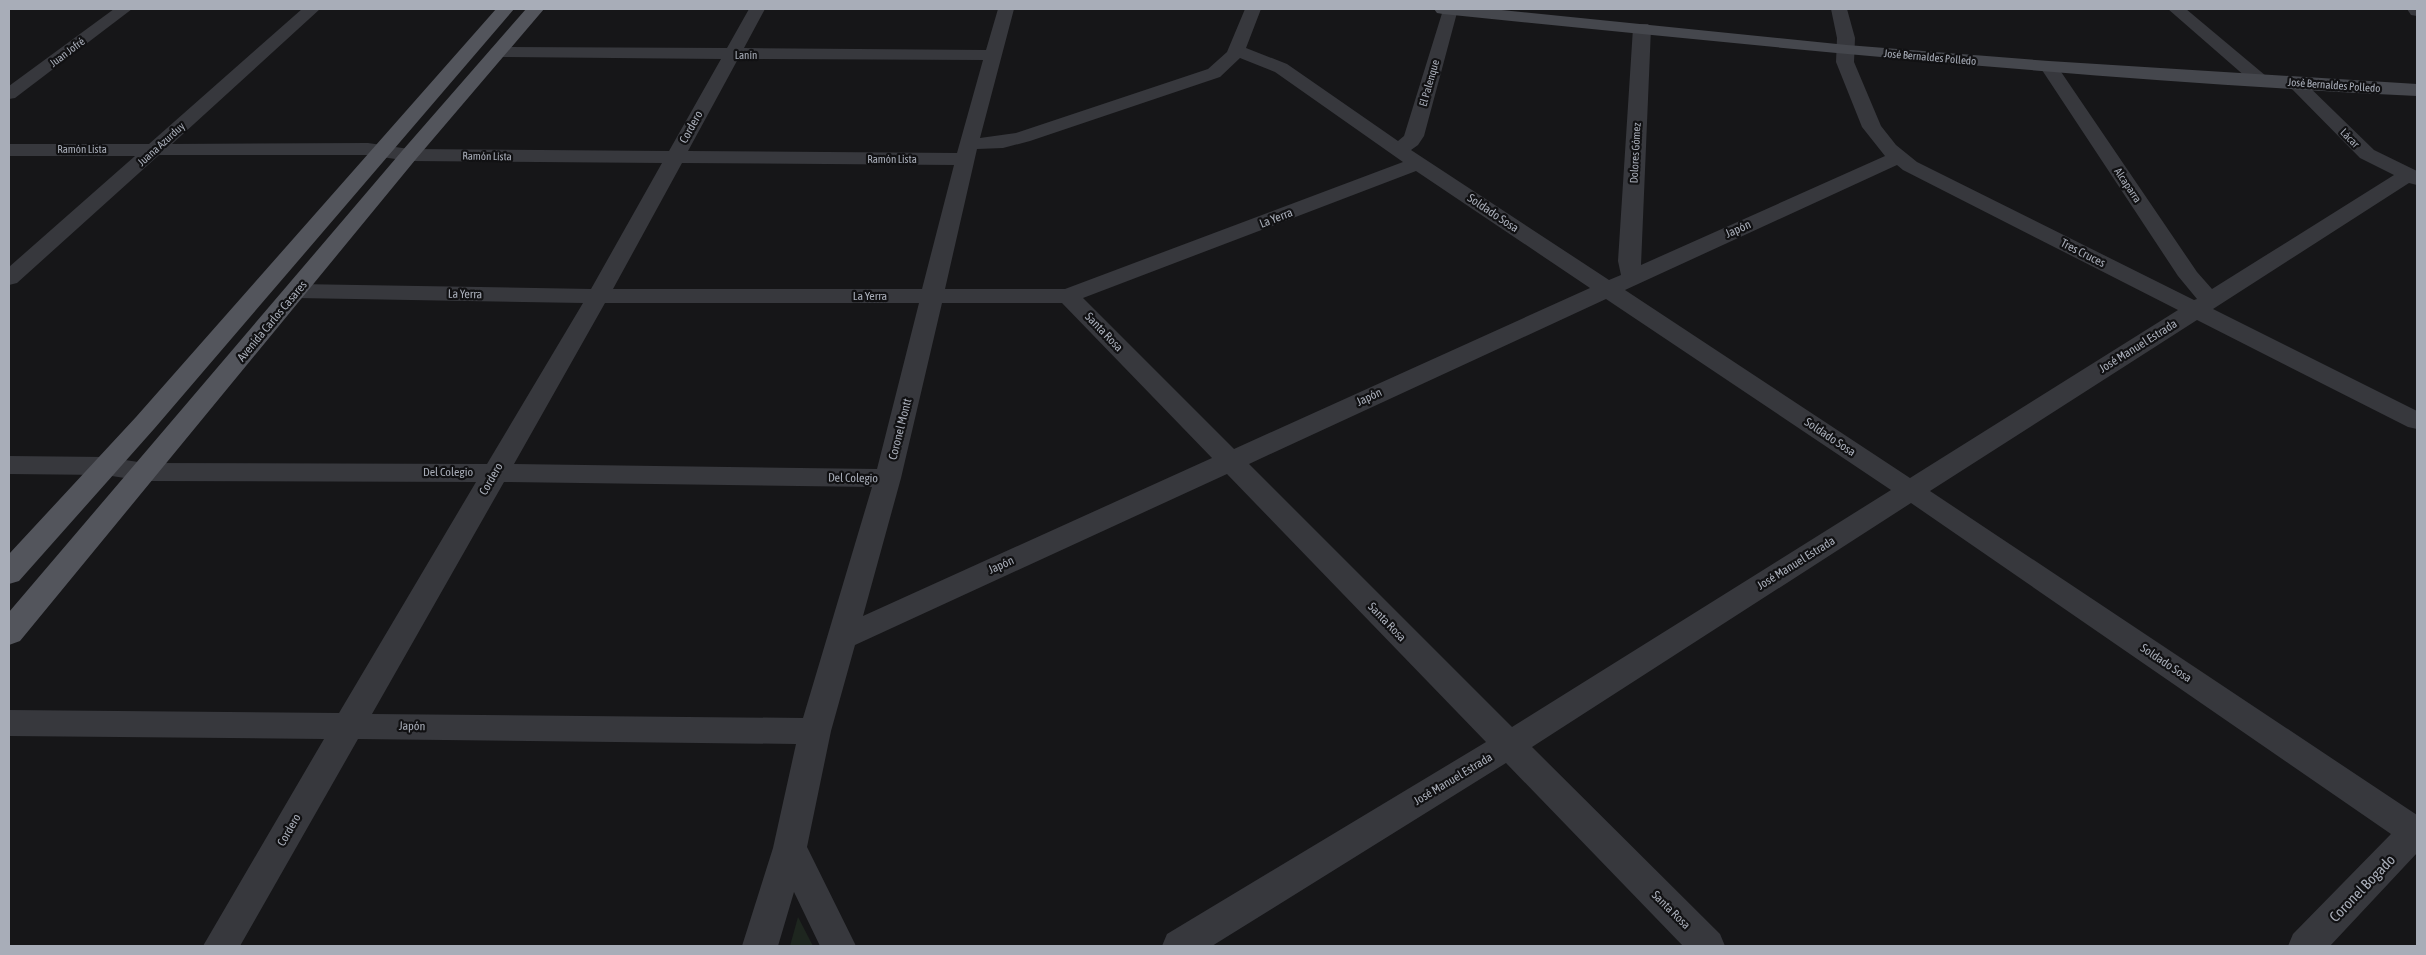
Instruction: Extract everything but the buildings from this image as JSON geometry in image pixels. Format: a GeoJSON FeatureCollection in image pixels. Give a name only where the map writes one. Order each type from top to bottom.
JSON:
{"type":"FeatureCollection","features":[{"type":"Feature","properties":{"kind":"main road"},"geometry":{"type":"LineString","coordinates":[[9,572],[145,423],[506,9]]}},
{"type":"Feature","properties":{"kind":"main road","name":"Avenida Carlos Casares"},"geometry":{"type":"LineString","coordinates":[[9,633],[297,292],[409,155],[535,9]]}},
{"type":"Feature","properties":{"kind":"main road","name":"José Bernaldes Polledo"},"geometry":{"type":"LineString","coordinates":[[1447,9],[1476,10],[1846,50],[2048,67],[2417,90]]}},
{"type":"Feature","properties":{"kind":"street","name":"Juan Jofré"},"geometry":{"type":"LineString","coordinates":[[9,94],[124,9]]}},
{"type":"Feature","properties":{"kind":"street","name":"Juana Azurduy"},"geometry":{"type":"LineString","coordinates":[[9,278],[312,9]]}},
{"type":"Feature","properties":{"kind":"street","name":"Cordero"},"geometry":{"type":"LineString","coordinates":[[220,946],[598,296],[757,9]]}},
{"type":"Feature","properties":{"kind":"street","name":"Coronel Montt"},"geometry":{"type":"LineString","coordinates":[[760,946],[790,848],[815,731],[888,478],[968,151],[1006,9]]}},
{"type":"Feature","properties":{"kind":"street","name":"Ramón Lista"},"geometry":{"type":"LineString","coordinates":[[9,150],[382,150],[409,155],[674,158],[968,151],[1023,137],[1205,76],[1227,65],[1238,51],[1253,9]]}},
{"type":"Feature","properties":{"kind":"street","name":"El Palenque"},"geometry":{"type":"LineString","coordinates":[[1408,157],[1447,9]]}},
{"type":"Feature","properties":{"kind":"street","name":"Tres Cruces"},"geometry":{"type":"LineString","coordinates":[[1839,9],[1846,50],[1847,69],[1872,127],[1898,158],[1910,166],[2203,305],[2417,421]]}},
{"type":"Feature","properties":{"kind":"street"},"geometry":{"type":"LineString","coordinates":[[2176,9],[2260,80]]}},
{"type":"Feature","properties":{"kind":"street","name":"Dolores Gómez"},"geometry":{"type":"LineString","coordinates":[[1632,277],[1629,261],[1642,28]]}},
{"type":"Feature","properties":{"kind":"street","name":"Soldado Sosa"},"geometry":{"type":"LineString","coordinates":[[1238,51],[1281,68],[1408,157],[1910,490],[2417,832]]}},
{"type":"Feature","properties":{"kind":"street","name":"Lanín"},"geometry":{"type":"LineString","coordinates":[[498,52],[995,55]]}},
{"type":"Feature","properties":{"kind":"street","name":"Alcaparra"},"geometry":{"type":"LineString","coordinates":[[2048,67],[2189,276],[2203,305]]}},
{"type":"Feature","properties":{"kind":"street","name":"Lácar"},"geometry":{"type":"LineString","coordinates":[[2294,82],[2367,154],[2413,177]]}},
{"type":"Feature","properties":{"kind":"street","name":"La Yerra"},"geometry":{"type":"LineString","coordinates":[[297,292],[598,296],[1068,296],[1408,157]]}},
{"type":"Feature","properties":{"kind":"street","name":"Japón"},"geometry":{"type":"LineString","coordinates":[[842,638],[1632,277],[1898,158]]}},
{"type":"Feature","properties":{"kind":"street","name":"José Manuel Estrada"},"geometry":{"type":"LineString","coordinates":[[1180,946],[1508,745],[2203,305],[2413,177]]}},
{"type":"Feature","properties":{"kind":"street","name":"Santa Rosa"},"geometry":{"type":"LineString","coordinates":[[1068,296],[1706,946]]}},
{"type":"Feature","properties":{"kind":"street","name":"Del Colegio"},"geometry":{"type":"LineString","coordinates":[[9,465],[105,466],[145,472],[495,472],[888,478]]}},
{"type":"Feature","properties":{"kind":"street","name":"Japón"},"geometry":{"type":"LineString","coordinates":[[9,723],[815,731]]}},
{"type":"Feature","properties":{"kind":"street","name":"Coronel Bogado"},"geometry":{"type":"LineString","coordinates":[[2306,946],[2417,832]]}},
{"type":"Feature","properties":{"kind":"street"},"geometry":{"type":"LineString","coordinates":[[790,848],[838,946]]}},
{"type":"Feature","properties":{"kind":"shaded area"},"geometry":{"type":"Polygon","coordinates":[[[798,917],[813,946],[790,946],[798,917]]]}}]}
